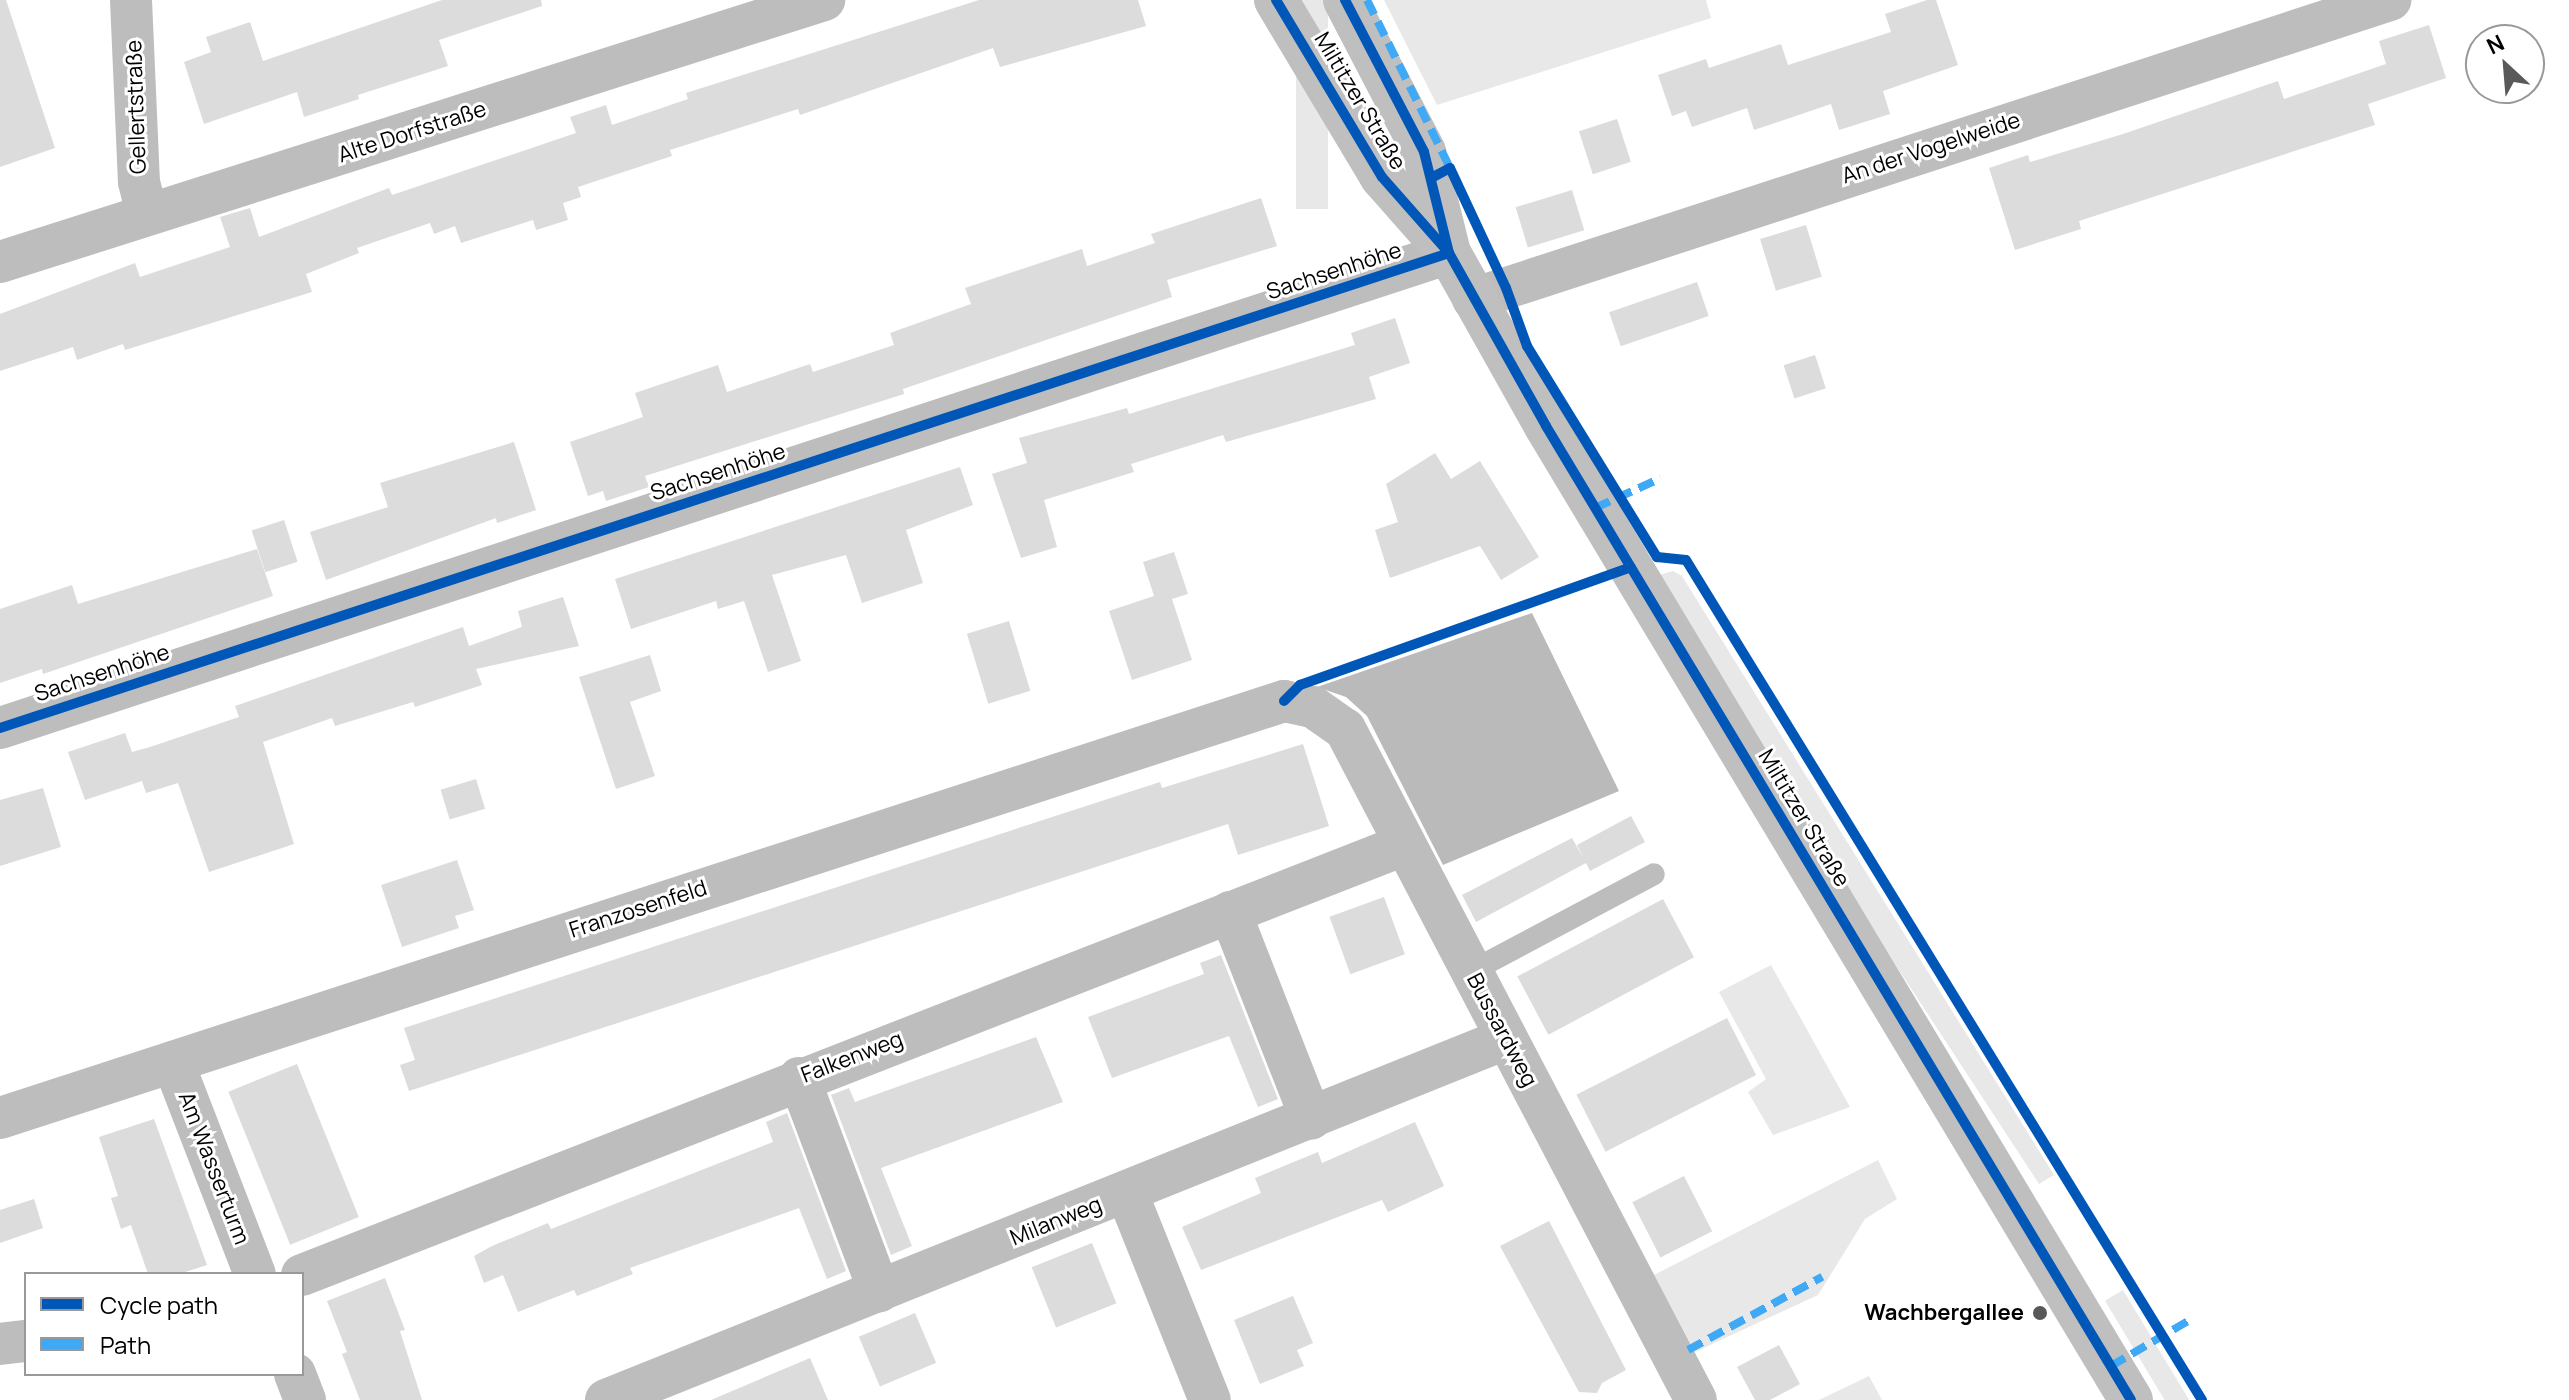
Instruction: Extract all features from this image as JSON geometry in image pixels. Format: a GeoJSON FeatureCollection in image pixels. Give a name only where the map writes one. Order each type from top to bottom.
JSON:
{"type":"FeatureCollection","features":[{"type":"Feature","properties":{"kind":"street","name":"Gellertstraße"},"geometry":{"type":"LineString","coordinates":[[131,0],[139,182],[147,214]]}},
{"type":"Feature","properties":{"kind":"street","name":"Alte Dorfstraße"},"geometry":{"type":"LineString","coordinates":[[0,262],[824,0]]}},
{"type":"Feature","properties":{"kind":"street","name":"Miltitzer Straße"},"geometry":{"type":"LineString","coordinates":[[1276,0],[1382,177],[1449,253]]}},
{"type":"Feature","properties":{"kind":"street","name":"Miltitzer Straße"},"geometry":{"type":"LineString","coordinates":[[1345,0],[1424,152],[1449,253],[1473,299],[2125,1398]]}},
{"type":"Feature","properties":{"kind":"street","name":"An der Vogelweide"},"geometry":{"type":"LineString","coordinates":[[1473,299],[2390,0]]}},
{"type":"Feature","properties":{"kind":"street","name":"Sachsenhöhe"},"geometry":{"type":"LineString","coordinates":[[0,728],[1449,253]]}},
{"type":"Feature","properties":{"kind":"street","name":"Bussardweg"},"geometry":{"type":"LineString","coordinates":[[1275,700],[1313,707],[1345,729],[1696,1400]]}},
{"type":"Feature","properties":{"kind":"street","name":"Franzosenfeld"},"geometry":{"type":"LineString","coordinates":[[0,1118],[1275,700]]}},
{"type":"Feature","properties":{"kind":"street","name":"Falkenweg"},"geometry":{"type":"LineString","coordinates":[[304,1274],[799,1078],[1404,845]]}},
{"type":"Feature","properties":{"kind":"street"},"geometry":{"type":"LineString","coordinates":[[1230,912],[1311,1119]]}},
{"type":"Feature","properties":{"kind":"street","name":"Milanweg"},"geometry":{"type":"LineString","coordinates":[[606,1400],[1505,1039]]}},
{"type":"Feature","properties":{"kind":"street","name":"Am Wasserturm"},"geometry":{"type":"LineString","coordinates":[[173,1062],[254,1272]]}},
{"type":"Feature","properties":{"kind":"street"},"geometry":{"type":"LineString","coordinates":[[799,1078],[879,1291]]}},
{"type":"Feature","properties":{"kind":"street"},"geometry":{"type":"LineString","coordinates":[[1127,1193],[1210,1400]]}},
{"type":"Feature","properties":{"kind":"street"},"geometry":{"type":"LineString","coordinates":[[0,1344],[24,1341]]}},
{"type":"Feature","properties":{"kind":"street"},"geometry":{"type":"LineString","coordinates":[[296,1376],[305,1400]]}},
{"type":"Feature","properties":{"kind":"lane"},"geometry":{"type":"LineString","coordinates":[[1470,972],[1654,874]]}},
{"type":"Feature","properties":{"kind":"shaded area"},"geometry":{"type":"Polygon","coordinates":[[[1296,0],[1328,0],[1328,209],[1296,209],[1296,0]]]}},
{"type":"Feature","properties":{"kind":"shaded area"},"geometry":{"type":"Polygon","coordinates":[[[1384,0],[1706,0],[1711,18],[1437,105],[1384,0]]]}},
{"type":"Feature","properties":{"kind":"shaded area"},"geometry":{"type":"Polygon","coordinates":[[[1673,571],[1682,576],[2054,1175],[2039,1184],[1895,964],[1659,575],[1673,571]]]}},
{"type":"Feature","properties":{"kind":"shaded area"},"geometry":{"type":"Polygon","coordinates":[[[1532,613],[1619,791],[1443,865],[1367,716],[1346,697],[1317,687],[1532,613]]]}},
{"type":"Feature","properties":{"kind":"shaded area"},"geometry":{"type":"Polygon","coordinates":[[[1771,965],[1850,1107],[1773,1135],[1748,1092],[1766,1079],[1719,992],[1771,965]]]}},
{"type":"Feature","properties":{"kind":"shaded area"},"geometry":{"type":"Polygon","coordinates":[[[1878,1160],[1897,1199],[1865,1219],[1818,1295],[1695,1352],[1654,1275],[1878,1160]]]}},
{"type":"Feature","properties":{"kind":"shaded area"},"geometry":{"type":"Polygon","coordinates":[[[2123,1290],[2189,1400],[2165,1400],[2105,1301],[2123,1290]]]}},
{"type":"Feature","properties":{"kind":"shaded area"},"geometry":{"type":"Polygon","coordinates":[[[1869,1376],[1882,1400],[1819,1400],[1869,1376]]]}},
{"type":"Feature","properties":{"kind":"building"},"geometry":{"type":"Polygon","coordinates":[[[0,0],[6,0],[55,148],[0,167],[0,0]]]}},
{"type":"Feature","properties":{"kind":"building"},"geometry":{"type":"Polygon","coordinates":[[[442,0],[541,0],[542,6],[439,40],[448,66],[358,95],[359,99],[304,117],[297,92],[204,124],[184,62],[211,52],[206,37],[250,22],[263,61],[442,0]]]}},
{"type":"Feature","properties":{"kind":"building"},"geometry":{"type":"Polygon","coordinates":[[[979,0],[1138,0],[1146,26],[1000,67],[993,48],[800,115],[798,109],[670,150],[672,156],[578,187],[581,197],[563,203],[568,220],[536,230],[533,220],[461,243],[455,226],[434,234],[430,223],[357,248],[359,253],[306,274],[312,292],[125,350],[123,344],[77,360],[73,347],[0,371],[0,314],[135,263],[140,277],[230,247],[220,217],[250,208],[259,237],[389,188],[392,195],[576,133],[570,117],[606,105],[612,125],[688,99],[686,93],[979,0]]]}},
{"type":"Feature","properties":{"kind":"building"},"geometry":{"type":"Polygon","coordinates":[[[1936,0],[1958,65],[1883,91],[1890,114],[1839,130],[1831,104],[1754,130],[1747,108],[1692,127],[1686,111],[1672,116],[1658,75],[1706,59],[1709,68],[1781,44],[1788,65],[1891,32],[1885,14],[1936,0]]]}},
{"type":"Feature","properties":{"kind":"building"},"geometry":{"type":"Polygon","coordinates":[[[2429,25],[2446,78],[2368,104],[2375,125],[2079,221],[2081,229],[2015,250],[1989,168],[2028,155],[2030,162],[2278,81],[2284,99],[2386,64],[2379,41],[2429,25]]]}},
{"type":"Feature","properties":{"kind":"building"},"geometry":{"type":"Polygon","coordinates":[[[1617,119],[1631,162],[1593,174],[1579,131],[1617,119]]]}},
{"type":"Feature","properties":{"kind":"building"},"geometry":{"type":"Polygon","coordinates":[[[1572,190],[1584,230],[1528,247],[1516,207],[1572,190]]]}},
{"type":"Feature","properties":{"kind":"building"},"geometry":{"type":"Polygon","coordinates":[[[1261,198],[1277,246],[1167,280],[1172,297],[903,389],[904,394],[645,476],[649,487],[606,501],[603,491],[588,496],[570,442],[643,417],[635,393],[718,365],[727,392],[810,364],[813,372],[894,345],[890,333],[971,304],[965,288],[1082,249],[1087,266],[1155,243],[1151,234],[1261,198]]]}},
{"type":"Feature","properties":{"kind":"building"},"geometry":{"type":"Polygon","coordinates":[[[1806,225],[1822,277],[1776,291],[1760,239],[1806,225]]]}},
{"type":"Feature","properties":{"kind":"building"},"geometry":{"type":"Polygon","coordinates":[[[1697,282],[1709,316],[1621,346],[1609,312],[1697,282]]]}},
{"type":"Feature","properties":{"kind":"building"},"geometry":{"type":"Polygon","coordinates":[[[1395,318],[1410,363],[1369,377],[1376,399],[1226,442],[1223,435],[1131,464],[1134,472],[1044,500],[1057,547],[1021,558],[992,474],[1027,463],[1019,438],[1127,408],[1129,414],[1355,345],[1351,333],[1395,318]]]}},
{"type":"Feature","properties":{"kind":"building"},"geometry":{"type":"Polygon","coordinates":[[[1815,355],[1826,388],[1794,398],[1784,365],[1815,355]]]}},
{"type":"Feature","properties":{"kind":"building"},"geometry":{"type":"Polygon","coordinates":[[[514,442],[536,510],[497,523],[496,518],[326,580],[310,532],[388,507],[380,483],[514,442]]]}},
{"type":"Feature","properties":{"kind":"building"},"geometry":{"type":"Polygon","coordinates":[[[1435,453],[1451,479],[1480,461],[1539,557],[1501,580],[1480,546],[1390,578],[1375,530],[1398,522],[1386,484],[1435,453]]]}},
{"type":"Feature","properties":{"kind":"building"},"geometry":{"type":"Polygon","coordinates":[[[960,467],[973,505],[906,530],[923,583],[862,603],[846,555],[772,575],[801,661],[768,672],[744,601],[718,609],[716,601],[631,629],[615,579],[960,467]]]}},
{"type":"Feature","properties":{"kind":"building"},"geometry":{"type":"Polygon","coordinates":[[[284,520],[298,562],[265,572],[252,531],[284,520]]]}},
{"type":"Feature","properties":{"kind":"building"},"geometry":{"type":"Polygon","coordinates":[[[257,549],[273,596],[43,674],[42,669],[0,683],[0,609],[72,585],[78,604],[257,549]]]}},
{"type":"Feature","properties":{"kind":"building"},"geometry":{"type":"Polygon","coordinates":[[[1174,552],[1188,594],[1172,599],[1192,660],[1132,680],[1109,611],[1154,596],[1143,562],[1174,552]]]}},
{"type":"Feature","properties":{"kind":"building"},"geometry":{"type":"Polygon","coordinates":[[[563,597],[579,646],[476,669],[482,685],[415,707],[413,702],[335,726],[332,718],[263,742],[294,844],[209,872],[178,783],[146,793],[142,781],[85,800],[68,752],[125,733],[132,752],[150,747],[239,717],[235,706],[463,627],[469,646],[522,627],[518,611],[563,597]]]}},
{"type":"Feature","properties":{"kind":"building"},"geometry":{"type":"Polygon","coordinates":[[[1009,621],[1030,691],[988,704],[967,634],[1009,621]]]}},
{"type":"Feature","properties":{"kind":"building"},"geometry":{"type":"Polygon","coordinates":[[[650,655],[661,691],[630,702],[655,776],[616,789],[579,677],[650,655]]]}},
{"type":"Feature","properties":{"kind":"building"},"geometry":{"type":"Polygon","coordinates":[[[1303,744],[1329,826],[1238,855],[1228,824],[409,1091],[400,1065],[415,1060],[404,1028],[1160,782],[1162,788],[1303,744]]]}},
{"type":"Feature","properties":{"kind":"building"},"geometry":{"type":"Polygon","coordinates":[[[476,779],[485,809],[450,819],[441,790],[476,779]]]}},
{"type":"Feature","properties":{"kind":"building"},"geometry":{"type":"Polygon","coordinates":[[[43,788],[61,847],[0,866],[0,800],[43,788]]]}},
{"type":"Feature","properties":{"kind":"building"},"geometry":{"type":"Polygon","coordinates":[[[1631,816],[1645,842],[1590,871],[1586,863],[1476,922],[1462,895],[1572,838],[1584,859],[1577,845],[1631,816]]]}},
{"type":"Feature","properties":{"kind":"building"},"geometry":{"type":"Polygon","coordinates":[[[457,860],[474,910],[455,916],[459,928],[402,947],[381,885],[457,860]]]}},
{"type":"Feature","properties":{"kind":"building"},"geometry":{"type":"Polygon","coordinates":[[[1384,897],[1405,954],[1350,974],[1329,917],[1384,897]]]}},
{"type":"Feature","properties":{"kind":"building"},"geometry":{"type":"Polygon","coordinates":[[[1663,899],[1694,957],[1548,1035],[1517,976],[1663,899]]]}},
{"type":"Feature","properties":{"kind":"building"},"geometry":{"type":"Polygon","coordinates":[[[1221,955],[1278,1099],[1258,1107],[1229,1036],[1112,1078],[1088,1017],[1204,974],[1200,963],[1221,955]]]}},
{"type":"Feature","properties":{"kind":"building"},"geometry":{"type":"Polygon","coordinates":[[[1727,1018],[1756,1075],[1605,1152],[1576,1095],[1727,1018]]]}},
{"type":"Feature","properties":{"kind":"building"},"geometry":{"type":"Polygon","coordinates":[[[1036,1037],[1063,1102],[881,1168],[912,1246],[891,1255],[831,1095],[849,1088],[855,1102],[1036,1037]]]}},
{"type":"Feature","properties":{"kind":"building"},"geometry":{"type":"Polygon","coordinates":[[[297,1064],[359,1217],[290,1245],[228,1092],[297,1064]]]}},
{"type":"Feature","properties":{"kind":"building"},"geometry":{"type":"Polygon","coordinates":[[[787,1113],[846,1271],[827,1279],[799,1208],[630,1268],[633,1274],[577,1296],[574,1290],[518,1312],[503,1275],[484,1283],[474,1256],[548,1223],[551,1229],[773,1142],[766,1122],[787,1113]]]}},
{"type":"Feature","properties":{"kind":"building"},"geometry":{"type":"Polygon","coordinates":[[[154,1119],[207,1265],[185,1272],[147,1272],[131,1225],[121,1229],[111,1198],[118,1196],[99,1137],[154,1119]]]}},
{"type":"Feature","properties":{"kind":"building"},"geometry":{"type":"Polygon","coordinates":[[[1415,1122],[1444,1186],[1388,1212],[1382,1200],[1201,1270],[1182,1227],[1261,1193],[1255,1178],[1318,1152],[1322,1163],[1415,1122]]]}},
{"type":"Feature","properties":{"kind":"building"},"geometry":{"type":"Polygon","coordinates":[[[1684,1176],[1712,1231],[1660,1258],[1632,1202],[1684,1176]]]}},
{"type":"Feature","properties":{"kind":"building"},"geometry":{"type":"Polygon","coordinates":[[[34,1199],[43,1228],[0,1243],[0,1210],[34,1199]]]}},
{"type":"Feature","properties":{"kind":"building"},"geometry":{"type":"Polygon","coordinates":[[[1549,1221],[1626,1370],[1602,1383],[1597,1393],[1579,1392],[1500,1246],[1549,1221]]]}},
{"type":"Feature","properties":{"kind":"building"},"geometry":{"type":"Polygon","coordinates":[[[1092,1243],[1116,1303],[1056,1328],[1032,1267],[1092,1243]]]}},
{"type":"Feature","properties":{"kind":"building"},"geometry":{"type":"Polygon","coordinates":[[[385,1278],[405,1330],[400,1331],[422,1400],[360,1400],[342,1354],[347,1352],[327,1301],[385,1278]]]}},
{"type":"Feature","properties":{"kind":"building"},"geometry":{"type":"Polygon","coordinates":[[[1293,1296],[1313,1343],[1297,1350],[1304,1366],[1260,1384],[1234,1320],[1293,1296]]]}},
{"type":"Feature","properties":{"kind":"building"},"geometry":{"type":"Polygon","coordinates":[[[915,1313],[936,1363],[880,1387],[859,1337],[915,1313]]]}},
{"type":"Feature","properties":{"kind":"building"},"geometry":{"type":"Polygon","coordinates":[[[1779,1345],[1800,1384],[1770,1400],[1755,1400],[1737,1367],[1779,1345]]]}},
{"type":"Feature","properties":{"kind":"building"},"geometry":{"type":"Polygon","coordinates":[[[810,1358],[828,1400],[711,1400],[810,1358]]]}},
{"type":"Feature","properties":{"kind":"marked path"},"geometry":{"type":"LineString","coordinates":[[1367,0],[1450,168]]}},
{"type":"Feature","properties":{"kind":"marked path"},"geometry":{"type":"LineString","coordinates":[[1595,508],[1661,478]]}},
{"type":"Feature","properties":{"kind":"marked path"},"geometry":{"type":"LineString","coordinates":[[1688,1350],[1822,1277]]}},
{"type":"Feature","properties":{"kind":"marked path"},"geometry":{"type":"LineString","coordinates":[[2111,1366],[2188,1321]]}},
{"type":"Feature","properties":{"kind":"cycle path"},"geometry":{"type":"LineString","coordinates":[[1276,0],[1382,177],[1449,253],[1546,426],[2131,1400]]}},
{"type":"Feature","properties":{"kind":"cycle path"},"geometry":{"type":"LineString","coordinates":[[1345,0],[1424,152],[1449,253]]}},
{"type":"Feature","properties":{"kind":"cycle path"},"geometry":{"type":"LineString","coordinates":[[1433,177],[1450,168],[1506,288],[1527,346],[1657,557],[1686,560],[2202,1400]]}},
{"type":"Feature","properties":{"kind":"cycle path"},"geometry":{"type":"LineString","coordinates":[[0,728],[1449,253]]}},
{"type":"Feature","properties":{"kind":"cycle path"},"geometry":{"type":"LineString","coordinates":[[1284,701],[1300,685],[1631,567]]}},
{"type":"Feature","properties":{"kind":"place","name":"Wachbergallee"},"geometry":{"type":"Point","coordinates":[2040,1313]}}]}
